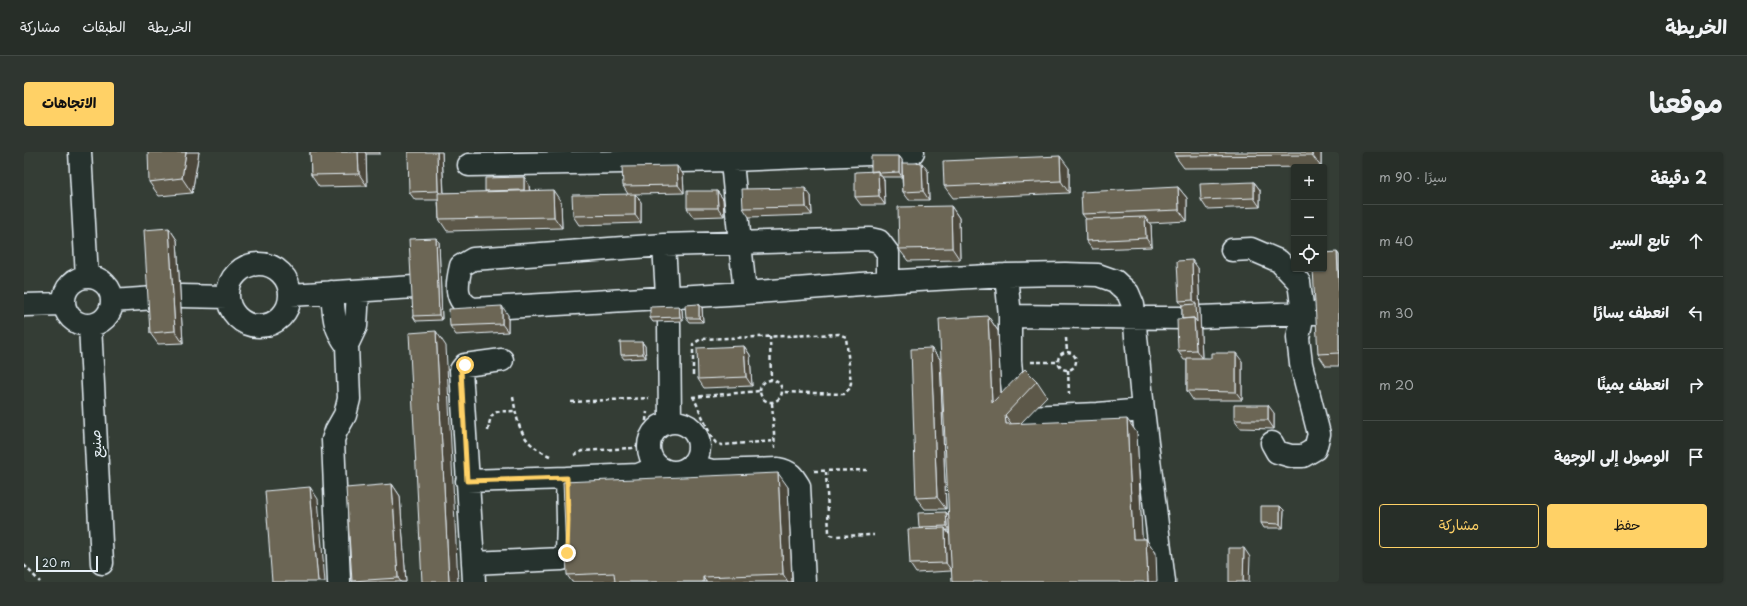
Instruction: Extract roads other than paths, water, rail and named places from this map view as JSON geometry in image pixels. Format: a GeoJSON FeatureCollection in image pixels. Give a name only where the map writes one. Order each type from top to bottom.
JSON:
{"type":"FeatureCollection","features":[{"type":"Feature","properties":{"kind":"street"},"geometry":{"type":"LineString","coordinates":[[80,152],[87,277]]}},
{"type":"Feature","properties":{"kind":"street"},"geometry":{"type":"LineString","coordinates":[[470,165],[636,157],[913,152]]}},
{"type":"Feature","properties":{"kind":"street"},"geometry":{"type":"LineString","coordinates":[[731,156],[741,242],[745,293]]}},
{"type":"Feature","properties":{"kind":"street"},"geometry":{"type":"LineString","coordinates":[[888,282],[888,253],[879,241],[870,239],[664,244],[473,258],[461,266],[449,286],[465,306],[473,309],[668,310],[745,293],[888,282],[1006,275],[1064,274],[1098,275],[1116,281],[1128,293],[1133,305],[1143,410],[1164,582]]}},
{"type":"Feature","properties":{"kind":"street"},"geometry":{"type":"LineString","coordinates":[[664,244],[668,310],[656,396],[670,421]]}},
{"type":"Feature","properties":{"kind":"street"},"geometry":{"type":"LineString","coordinates":[[1232,250],[1251,249],[1279,261],[1299,282],[1313,313]]}},
{"type":"Feature","properties":{"kind":"street"},"geometry":{"type":"LineString","coordinates":[[251,264],[266,264],[279,270],[288,281],[291,295],[289,307],[282,317],[272,324],[260,327],[248,324],[238,318],[230,308],[227,297],[230,282],[238,271],[251,264]]}},
{"type":"Feature","properties":{"kind":"street"},"geometry":{"type":"LineString","coordinates":[[1006,275],[1010,316],[1010,361],[1021,411],[1098,414],[1143,410]]}},
{"type":"Feature","properties":{"kind":"street"},"geometry":{"type":"LineString","coordinates":[[87,277],[94,277],[105,284],[109,289],[112,301],[110,312],[106,317],[102,321],[90,325],[78,323],[73,319],[66,310],[64,304],[66,293],[72,284],[76,280],[87,277]]}},
{"type":"Feature","properties":{"kind":"street"},"geometry":{"type":"LineString","coordinates":[[291,295],[414,287]]}},
{"type":"Feature","properties":{"kind":"street"},"geometry":{"type":"LineString","coordinates":[[339,582],[333,444],[336,431],[348,407],[347,345],[356,326],[358,291]]}},
{"type":"Feature","properties":{"kind":"street"},"geometry":{"type":"LineString","coordinates":[[332,292],[336,327],[347,345]]}},
{"type":"Feature","properties":{"kind":"street"},"geometry":{"type":"LineString","coordinates":[[180,296],[227,297]]}},
{"type":"Feature","properties":{"kind":"street"},"geometry":{"type":"LineString","coordinates":[[112,301],[155,298]]}},
{"type":"Feature","properties":{"kind":"street"},"geometry":{"type":"LineString","coordinates":[[24,305],[64,304]]}},
{"type":"Feature","properties":{"kind":"street"},"geometry":{"type":"LineString","coordinates":[[1010,316],[1193,318],[1313,313]]}},
{"type":"Feature","properties":{"kind":"street"},"geometry":{"type":"LineString","coordinates":[[1272,443],[1277,452],[1291,456],[1304,456],[1315,449],[1319,434],[1301,364],[1298,338],[1313,313]]}},
{"type":"Feature","properties":{"kind":"street","name":"صنيع"},"geometry":{"type":"LineString","coordinates":[[90,325],[102,563]]}},
{"type":"Feature","properties":{"kind":"street"},"geometry":{"type":"LineString","coordinates":[[502,360],[465,365],[461,370],[473,573],[562,559],[565,557],[567,553],[568,520],[567,478]]}},
{"type":"Feature","properties":{"kind":"street"},"geometry":{"type":"LineString","coordinates":[[670,421],[687,425],[693,430],[698,438],[699,446],[698,455],[694,462],[680,472],[670,472],[656,465],[651,459],[648,443],[655,429],[670,421]]}},
{"type":"Feature","properties":{"kind":"street"},"geometry":{"type":"LineString","coordinates":[[694,462],[702,468],[712,471],[778,469],[788,471],[794,476],[800,486],[804,582]]}},
{"type":"Feature","properties":{"kind":"street"},"geometry":{"type":"LineString","coordinates":[[467,481],[638,475],[648,471],[656,465]]}}]}
